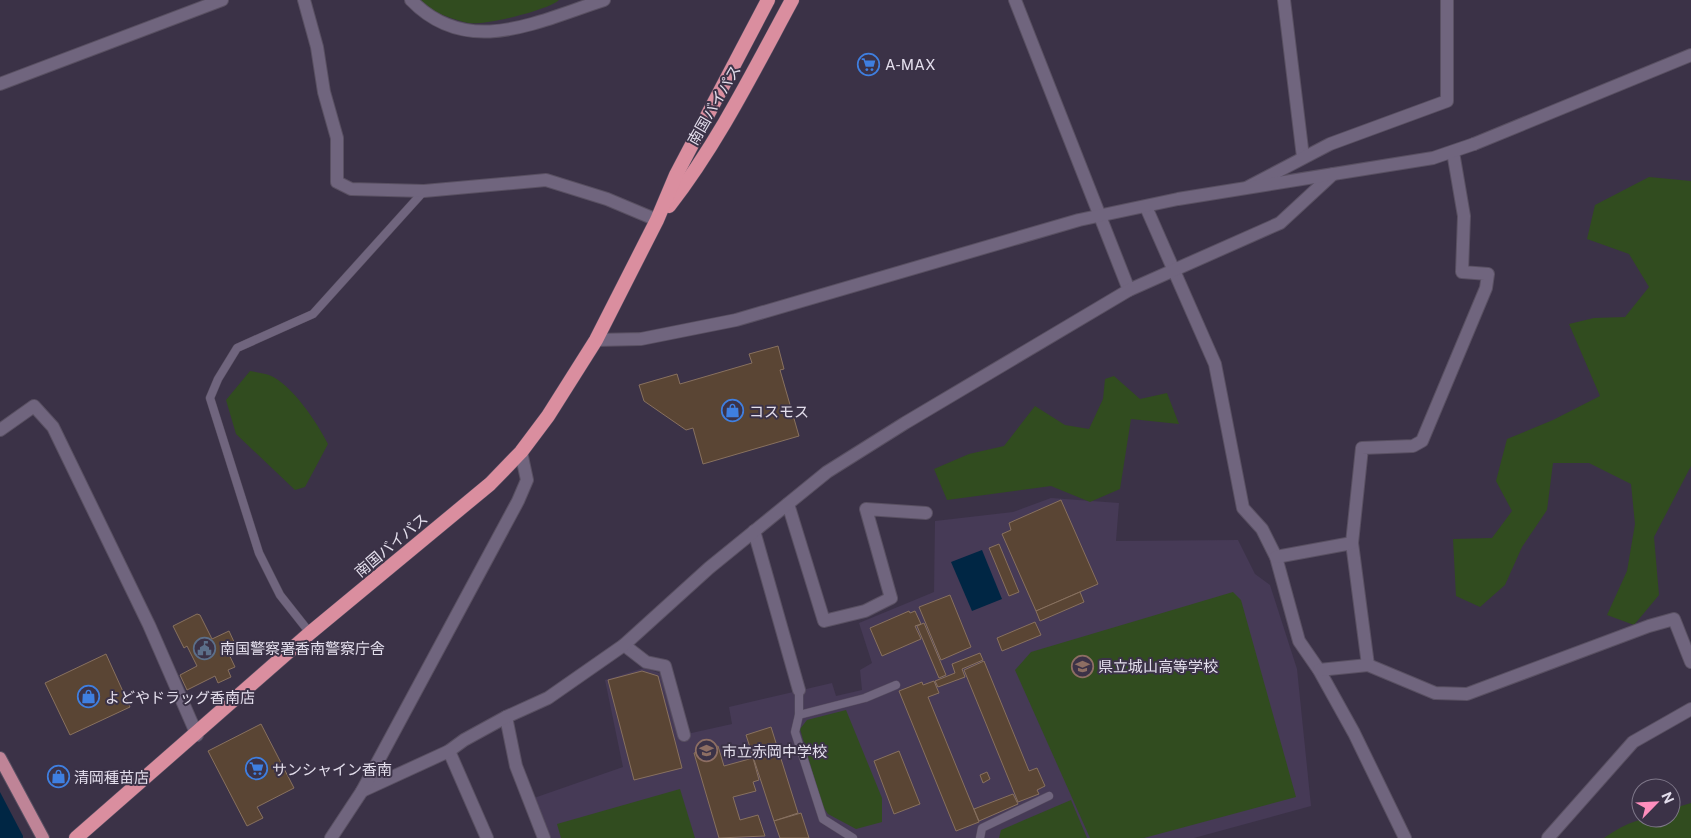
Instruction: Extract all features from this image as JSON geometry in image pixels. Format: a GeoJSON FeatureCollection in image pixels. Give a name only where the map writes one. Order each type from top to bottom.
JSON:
{"type":"FeatureCollection","features":[{"type":"Feature","properties":{"kind":"highway","name":"南国バイパス"},"geometry":{"type":"LineString","coordinates":[[76,838],[310,634],[490,484],[521,452],[548,416],[596,340],[657,220],[676,174],[768,0]]}},
{"type":"Feature","properties":{"kind":"highway","name":"南国バイパス"},"geometry":{"type":"LineString","coordinates":[[657,220],[687,182],[728,116],[792,0]]}},
{"type":"Feature","properties":{"kind":"main road"},"geometry":{"type":"LineString","coordinates":[[0,758],[43,838]]}},
{"type":"Feature","properties":{"kind":"street"},"geometry":{"type":"LineString","coordinates":[[0,84],[222,0]]}},
{"type":"Feature","properties":{"kind":"street"},"geometry":{"type":"LineString","coordinates":[[304,0],[317,47],[324,92],[337,138],[337,182],[351,189],[424,191],[546,180],[607,199],[657,220]]}},
{"type":"Feature","properties":{"kind":"street"},"geometry":{"type":"LineString","coordinates":[[411,0],[426,16],[468,32],[507,31],[604,0]]}},
{"type":"Feature","properties":{"kind":"street"},"geometry":{"type":"LineString","coordinates":[[1016,0],[1101,214],[1129,290]]}},
{"type":"Feature","properties":{"kind":"street"},"geometry":{"type":"LineString","coordinates":[[1284,0],[1303,157]]}},
{"type":"Feature","properties":{"kind":"street"},"geometry":{"type":"LineString","coordinates":[[1248,187],[1330,144],[1447,102],[1447,0]]}},
{"type":"Feature","properties":{"kind":"street"},"geometry":{"type":"LineString","coordinates":[[596,340],[641,339],[736,320],[984,246],[1101,214],[1146,207],[1178,198],[1433,158],[1474,144],[1691,55]]}},
{"type":"Feature","properties":{"kind":"street"},"geometry":{"type":"LineString","coordinates":[[1368,665],[1352,543],[1362,448],[1413,446],[1422,441],[1486,288],[1488,274],[1462,272],[1464,216],[1453,152]]}},
{"type":"Feature","properties":{"kind":"street"},"geometry":{"type":"LineString","coordinates":[[362,791],[449,751],[464,740],[506,717],[548,698],[624,645],[709,568],[827,472],[905,423],[1129,290],[1280,223],[1333,174]]}},
{"type":"Feature","properties":{"kind":"street"},"geometry":{"type":"LineString","coordinates":[[1146,207],[1215,364],[1243,508],[1262,529],[1276,558],[1299,641],[1319,670],[1354,733],[1405,838]]}},
{"type":"Feature","properties":{"kind":"street"},"geometry":{"type":"LineString","coordinates":[[0,430],[34,406],[53,427],[149,625],[197,734]]}},
{"type":"Feature","properties":{"kind":"street"},"geometry":{"type":"LineString","coordinates":[[331,838],[362,791],[518,501],[527,480],[521,452]]}},
{"type":"Feature","properties":{"kind":"street"},"geometry":{"type":"LineString","coordinates":[[788,504],[824,621],[865,610],[891,598],[866,509],[926,513]]}},
{"type":"Feature","properties":{"kind":"street"},"geometry":{"type":"LineString","coordinates":[[754,531],[798,690]]}},
{"type":"Feature","properties":{"kind":"street"},"geometry":{"type":"LineString","coordinates":[[1276,558],[1352,543]]}},
{"type":"Feature","properties":{"kind":"street"},"geometry":{"type":"LineString","coordinates":[[1319,670],[1368,665],[1434,692],[1467,694],[1649,626],[1674,619],[1691,662]]}},
{"type":"Feature","properties":{"kind":"street"},"geometry":{"type":"LineString","coordinates":[[624,645],[646,662],[664,666],[684,735]]}},
{"type":"Feature","properties":{"kind":"street"},"geometry":{"type":"LineString","coordinates":[[1548,838],[1634,742],[1691,709]]}},
{"type":"Feature","properties":{"kind":"street"},"geometry":{"type":"LineString","coordinates":[[506,717],[516,766],[544,838]]}},
{"type":"Feature","properties":{"kind":"street"},"geometry":{"type":"LineString","coordinates":[[449,751],[487,838]]}},
{"type":"Feature","properties":{"kind":"lane"},"geometry":{"type":"LineString","coordinates":[[310,634],[280,595],[259,553],[210,398],[218,380],[237,348],[313,314],[424,191]]}},
{"type":"Feature","properties":{"kind":"lane"},"geometry":{"type":"LineString","coordinates":[[799,715],[865,698],[896,684]]}},
{"type":"Feature","properties":{"kind":"lane"},"geometry":{"type":"LineString","coordinates":[[798,690],[799,715],[795,732],[823,819],[853,838]]}},
{"type":"Feature","properties":{"kind":"lane"},"geometry":{"type":"LineString","coordinates":[[980,838],[982,828],[1049,796]]}},
{"type":"Feature","properties":{"kind":"shaded area","name":"県立城山高等学校"},"geometry":{"type":"Polygon","coordinates":[[[1051,498],[1119,503],[1116,541],[1238,540],[1255,574],[1270,585],[1297,669],[1311,806],[1194,838],[551,838],[534,798],[623,767],[605,680],[644,668],[662,674],[678,736],[732,724],[729,707],[832,683],[836,696],[862,690],[860,670],[872,663],[859,623],[934,592],[935,521],[1013,512],[1051,498]]]}},
{"type":"Feature","properties":{"kind":"green space"},"geometry":{"type":"Polygon","coordinates":[[[421,0],[559,0],[543,8],[501,20],[469,23],[443,15],[430,8],[421,0]]]}},
{"type":"Feature","properties":{"kind":"green space"},"geometry":{"type":"Polygon","coordinates":[[[1649,177],[1691,181],[1691,466],[1654,537],[1659,595],[1634,625],[1607,615],[1627,571],[1635,524],[1631,484],[1589,463],[1553,463],[1547,510],[1522,547],[1505,585],[1480,607],[1456,596],[1453,539],[1492,538],[1512,511],[1496,481],[1507,439],[1553,420],[1600,396],[1569,324],[1594,318],[1625,317],[1649,287],[1629,254],[1587,239],[1595,205],[1649,177]]]}},
{"type":"Feature","properties":{"kind":"green space"},"geometry":{"type":"Polygon","coordinates":[[[250,371],[269,375],[287,387],[311,416],[328,444],[305,487],[295,490],[236,434],[226,400],[250,371]]]}},
{"type":"Feature","properties":{"kind":"green space"},"geometry":{"type":"Polygon","coordinates":[[[1114,376],[1140,399],[1167,393],[1179,424],[1131,419],[1120,489],[1090,502],[1051,486],[947,500],[934,469],[969,454],[1004,446],[1035,406],[1065,425],[1089,429],[1103,399],[1105,379],[1114,376]]]}},
{"type":"Feature","properties":{"kind":"green space"},"geometry":{"type":"Polygon","coordinates":[[[1233,592],[1241,600],[1296,797],[1144,838],[1090,838],[1015,670],[1031,652],[1233,592]]]}},
{"type":"Feature","properties":{"kind":"green space"},"geometry":{"type":"Polygon","coordinates":[[[846,710],[882,798],[882,822],[856,829],[828,814],[822,805],[800,729],[807,720],[846,710]]]}},
{"type":"Feature","properties":{"kind":"green space"},"geometry":{"type":"Polygon","coordinates":[[[680,789],[695,838],[561,838],[557,824],[680,789]]]}},
{"type":"Feature","properties":{"kind":"green space"},"geometry":{"type":"Polygon","coordinates":[[[1071,800],[1087,838],[999,838],[1001,830],[1071,800]]]}},
{"type":"Feature","properties":{"kind":"green space"},"geometry":{"type":"Polygon","coordinates":[[[1691,803],[1691,838],[1604,838],[1631,823],[1631,828],[1681,828],[1681,806],[1691,803]]]}},
{"type":"Feature","properties":{"kind":"water"},"geometry":{"type":"Polygon","coordinates":[[[982,550],[1002,599],[972,611],[951,562],[982,550]]]}},
{"type":"Feature","properties":{"kind":"water"},"geometry":{"type":"Polygon","coordinates":[[[0,792],[23,836],[23,838],[0,838],[0,792]]]}},
{"type":"Feature","properties":{"kind":"building"},"geometry":{"type":"Polygon","coordinates":[[[778,346],[784,369],[780,370],[799,436],[703,464],[693,428],[686,430],[644,401],[639,385],[677,374],[680,384],[752,363],[749,354],[778,346]]]}},
{"type":"Feature","properties":{"kind":"building"},"geometry":{"type":"Polygon","coordinates":[[[1061,500],[1098,584],[1036,611],[1002,534],[1011,530],[1009,523],[1061,500]]]}},
{"type":"Feature","properties":{"kind":"building"},"geometry":{"type":"Polygon","coordinates":[[[999,544],[1019,592],[1009,596],[989,548],[999,544]]]}},
{"type":"Feature","properties":{"kind":"building"},"geometry":{"type":"Polygon","coordinates":[[[1080,592],[1084,602],[1040,621],[1036,611],[1080,592]]]}},
{"type":"Feature","properties":{"kind":"building"},"geometry":{"type":"Polygon","coordinates":[[[950,595],[971,647],[941,660],[919,607],[950,595]]]}},
{"type":"Feature","properties":{"kind":"building"},"geometry":{"type":"Polygon","coordinates":[[[909,611],[910,613],[915,611],[921,624],[915,626],[921,639],[882,656],[870,628],[909,611]]]}},
{"type":"Feature","properties":{"kind":"building"},"geometry":{"type":"Polygon","coordinates":[[[197,614],[200,615],[212,639],[229,631],[235,644],[226,648],[235,667],[228,670],[231,677],[218,683],[215,676],[187,690],[180,675],[197,666],[187,646],[184,648],[173,626],[197,614]]]}},
{"type":"Feature","properties":{"kind":"building"},"geometry":{"type":"Polygon","coordinates":[[[1035,622],[1041,635],[1002,651],[997,638],[1035,622]]]}},
{"type":"Feature","properties":{"kind":"building"},"geometry":{"type":"Polygon","coordinates":[[[924,623],[946,675],[939,678],[917,626],[924,623]]]}},
{"type":"Feature","properties":{"kind":"building"},"geometry":{"type":"Polygon","coordinates":[[[980,653],[983,660],[962,669],[965,677],[938,687],[935,681],[955,673],[952,664],[980,653]]]}},
{"type":"Feature","properties":{"kind":"building"},"geometry":{"type":"Polygon","coordinates":[[[106,654],[130,707],[70,735],[45,683],[106,654]]]}},
{"type":"Feature","properties":{"kind":"building"},"geometry":{"type":"Polygon","coordinates":[[[984,661],[1029,771],[1037,768],[1045,786],[1037,790],[1039,794],[1018,802],[964,670],[984,661]]]}},
{"type":"Feature","properties":{"kind":"building"},"geometry":{"type":"Polygon","coordinates":[[[642,671],[658,676],[682,768],[634,780],[608,680],[642,671]]]}},
{"type":"Feature","properties":{"kind":"building"},"geometry":{"type":"Polygon","coordinates":[[[934,681],[939,693],[928,697],[979,822],[956,831],[899,691],[922,682],[923,685],[934,681]]]}},
{"type":"Feature","properties":{"kind":"building"},"geometry":{"type":"Polygon","coordinates":[[[261,724],[294,788],[257,807],[263,818],[247,826],[208,751],[261,724]]]}},
{"type":"Feature","properties":{"kind":"building"},"geometry":{"type":"Polygon","coordinates":[[[771,727],[798,813],[774,821],[746,735],[771,727]]]}},
{"type":"Feature","properties":{"kind":"building"},"geometry":{"type":"Polygon","coordinates":[[[718,746],[724,766],[753,758],[759,780],[753,782],[756,791],[733,797],[740,820],[758,815],[765,836],[719,838],[694,753],[718,746]]]}},
{"type":"Feature","properties":{"kind":"building"},"geometry":{"type":"Polygon","coordinates":[[[899,751],[920,804],[894,814],[874,761],[899,751]]]}},
{"type":"Feature","properties":{"kind":"building"},"geometry":{"type":"Polygon","coordinates":[[[987,772],[990,779],[983,783],[980,775],[987,772]]]}},
{"type":"Feature","properties":{"kind":"building"},"geometry":{"type":"Polygon","coordinates":[[[1013,794],[1018,804],[979,821],[974,809],[1013,794]]]}},
{"type":"Feature","properties":{"kind":"building"},"geometry":{"type":"Polygon","coordinates":[[[801,813],[809,838],[780,838],[774,821],[801,813]]]}},
{"type":"Feature","properties":{"kind":"place","name":"A-MAX"},"geometry":{"type":"Point","coordinates":[869,64]}},
{"type":"Feature","properties":{"kind":"place","name":"コスモス"},"geometry":{"type":"Point","coordinates":[733,411]}},
{"type":"Feature","properties":{"kind":"place","name":"南国警察署香南警察庁舎"},"geometry":{"type":"Point","coordinates":[204,648]}},
{"type":"Feature","properties":{"kind":"place","name":"県立城山高等学校"},"geometry":{"type":"Point","coordinates":[1082,666]}},
{"type":"Feature","properties":{"kind":"place","name":"よどやドラッグ香南店"},"geometry":{"type":"Point","coordinates":[89,697]}},
{"type":"Feature","properties":{"kind":"place","name":"市立赤岡中学校"},"geometry":{"type":"Point","coordinates":[706,751]}},
{"type":"Feature","properties":{"kind":"place","name":"サンシャイン香南"},"geometry":{"type":"Point","coordinates":[256,769]}},
{"type":"Feature","properties":{"kind":"place","name":"清岡種苗店"},"geometry":{"type":"Point","coordinates":[58,777]}}]}
